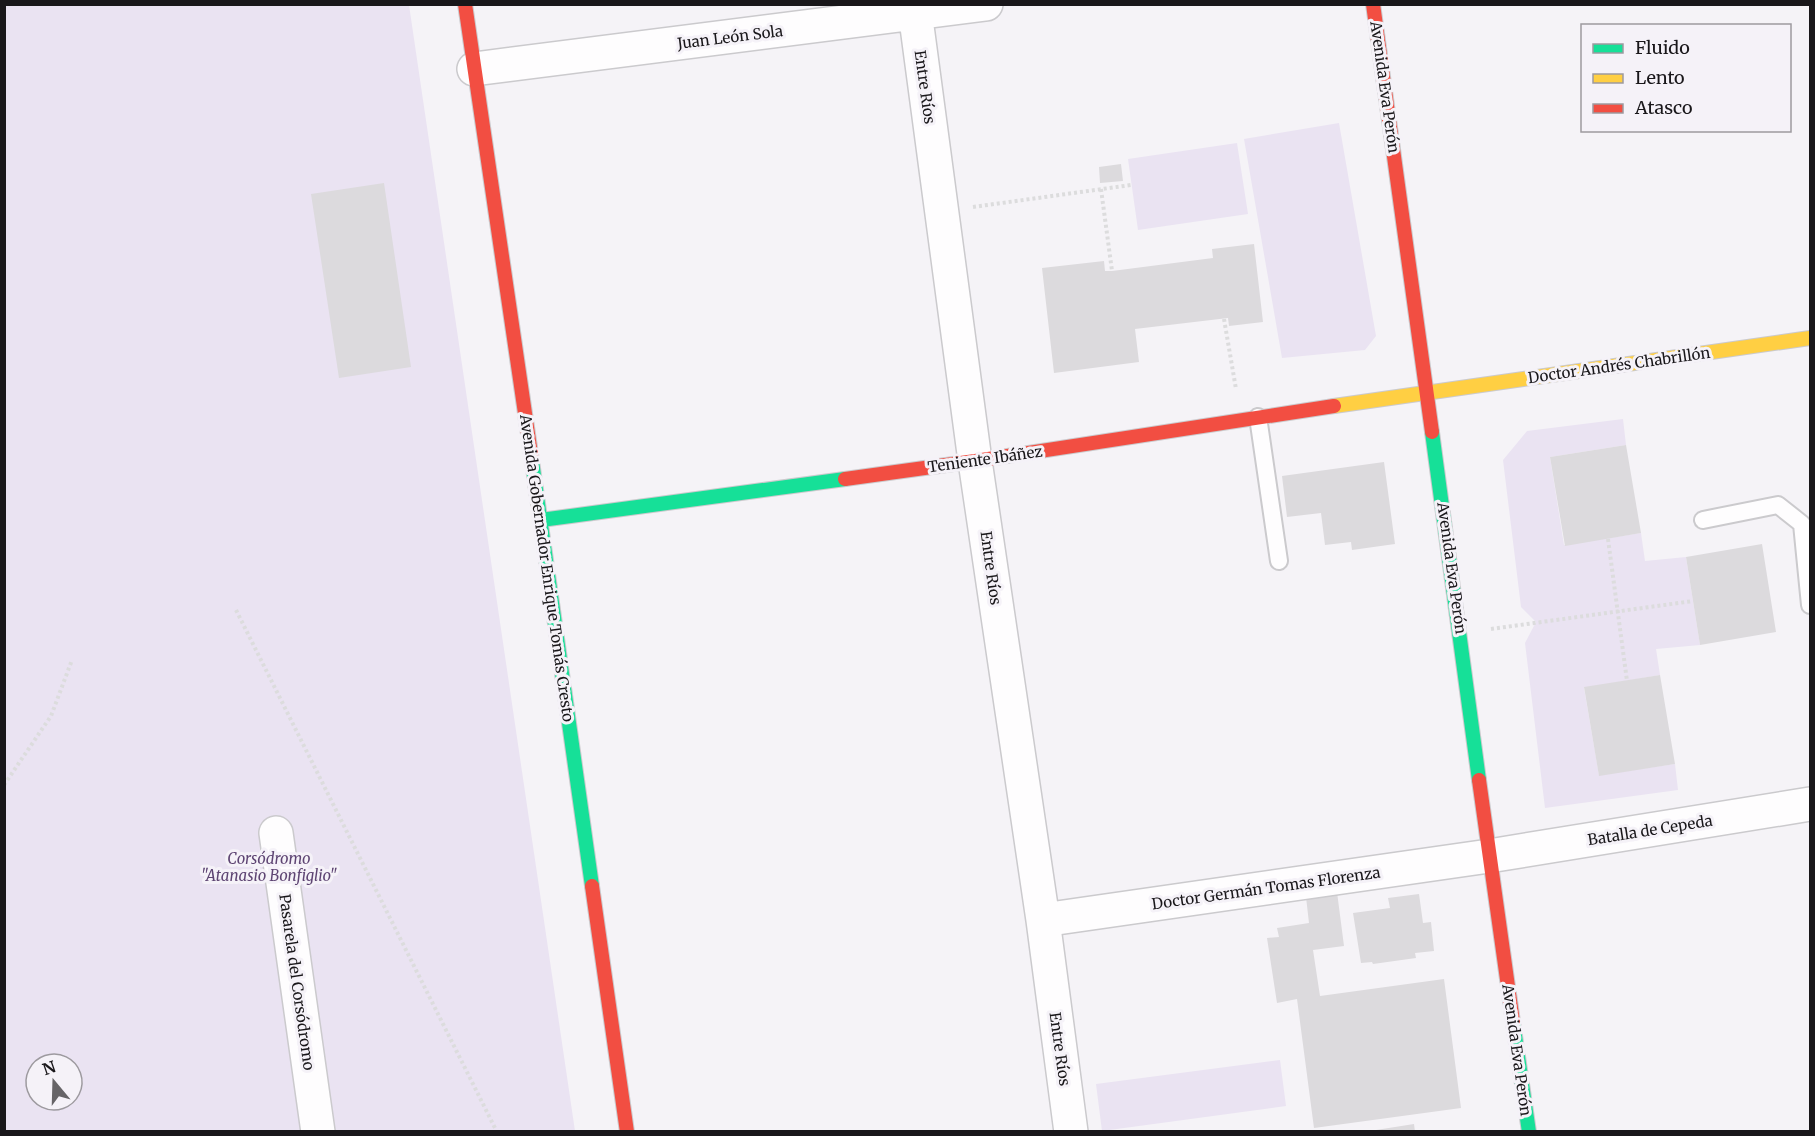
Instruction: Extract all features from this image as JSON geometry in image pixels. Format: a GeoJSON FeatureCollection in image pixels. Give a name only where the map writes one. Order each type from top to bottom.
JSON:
{"type":"FeatureCollection","features":[{"type":"Feature","properties":{"kind":"street","name":"Avenida Gobernador Enrique Tomás Cresto"},"geometry":{"type":"LineString","coordinates":[[465,4],[541,519],[627,1131]]}},
{"type":"Feature","properties":{"kind":"street","name":"Juan León Sola"},"geometry":{"type":"LineString","coordinates":[[474,69],[915,9],[986,4]]}},
{"type":"Feature","properties":{"kind":"street","name":"Avenida Eva Perón"},"geometry":{"type":"LineString","coordinates":[[1373,4],[1461,634],[1489,856],[1529,1131]]}},
{"type":"Feature","properties":{"kind":"street","name":"Entre Ríos"},"geometry":{"type":"LineString","coordinates":[[915,9],[975,462],[1043,920],[1071,1131]]}},
{"type":"Feature","properties":{"kind":"street","name":"Doctor Andrés Chabrillón"},"geometry":{"type":"LineString","coordinates":[[1427,392],[1810,338]]}},
{"type":"Feature","properties":{"kind":"street","name":"Teniente Ibáñez"},"geometry":{"type":"LineString","coordinates":[[541,519],[975,462],[1427,392]]}},
{"type":"Feature","properties":{"kind":"street","name":"Batalla de Cepeda"},"geometry":{"type":"LineString","coordinates":[[1489,856],[1810,804]]}},
{"type":"Feature","properties":{"kind":"street","name":"Pasarela del Corsódromo"},"geometry":{"type":"LineString","coordinates":[[276,833],[318,1131]]}},
{"type":"Feature","properties":{"kind":"street","name":"Doctor Germán Tomas Florenza"},"geometry":{"type":"LineString","coordinates":[[1043,920],[1489,856]]}},
{"type":"Feature","properties":{"kind":"lane"},"geometry":{"type":"LineString","coordinates":[[1249,418],[1280,561]]}},
{"type":"Feature","properties":{"kind":"lane"},"geometry":{"type":"LineString","coordinates":[[1703,520],[1778,505],[1802,524],[1810,605]]}},
{"type":"Feature","properties":{"kind":"path"},"geometry":{"type":"LineString","coordinates":[[942,212],[1131,185]]}},
{"type":"Feature","properties":{"kind":"path"},"geometry":{"type":"LineString","coordinates":[[1101,189],[1112,271]]}},
{"type":"Feature","properties":{"kind":"path"},"geometry":{"type":"LineString","coordinates":[[1224,319],[1249,418]]}},
{"type":"Feature","properties":{"kind":"path"},"geometry":{"type":"LineString","coordinates":[[1608,539],[1627,681]]}},
{"type":"Feature","properties":{"kind":"path"},"geometry":{"type":"LineString","coordinates":[[1461,634],[1693,601]]}},
{"type":"Feature","properties":{"kind":"path"},"geometry":{"type":"LineString","coordinates":[[236,610],[497,1131]]}},
{"type":"Feature","properties":{"kind":"path"},"geometry":{"type":"LineString","coordinates":[[4,785],[51,716],[72,660]]}},
{"type":"Feature","properties":{"kind":"green space","name":"Corsódromo \"Atanasio Bonfiglio\""},"geometry":{"type":"Polygon","coordinates":[[[5,5],[409,5],[575,1131],[5,1132],[5,5]]]}},
{"type":"Feature","properties":{"kind":"green space"},"geometry":{"type":"Polygon","coordinates":[[[1339,123],[1376,336],[1365,350],[1282,358],[1244,139],[1339,123]]]}},
{"type":"Feature","properties":{"kind":"green space"},"geometry":{"type":"Polygon","coordinates":[[[1237,143],[1248,214],[1138,230],[1128,159],[1237,143]]]}},
{"type":"Feature","properties":{"kind":"green space"},"geometry":{"type":"Polygon","coordinates":[[[1623,419],[1626,445],[1550,457],[1564,545],[1641,533],[1645,561],[1686,557],[1700,645],[1656,649],[1660,675],[1584,688],[1599,775],[1675,764],[1678,790],[1545,808],[1525,643],[1536,622],[1521,607],[1503,460],[1527,431],[1623,419]]]}},
{"type":"Feature","properties":{"kind":"green space"},"geometry":{"type":"Polygon","coordinates":[[[1280,1060],[1286,1106],[1102,1131],[1096,1084],[1280,1060]]]}},
{"type":"Feature","properties":{"kind":"building"},"geometry":{"type":"Polygon","coordinates":[[[1121,164],[1123,181],[1100,183],[1099,167],[1121,164]]]}},
{"type":"Feature","properties":{"kind":"building"},"geometry":{"type":"Polygon","coordinates":[[[384,183],[411,367],[339,378],[311,194],[384,183]]]}},
{"type":"Feature","properties":{"kind":"building"},"geometry":{"type":"Polygon","coordinates":[[[1254,244],[1263,322],[1229,326],[1228,318],[1135,329],[1139,362],[1054,373],[1042,268],[1104,261],[1105,271],[1112,271],[1213,258],[1212,249],[1254,244]]]}},
{"type":"Feature","properties":{"kind":"building"},"geometry":{"type":"Polygon","coordinates":[[[1626,445],[1641,533],[1565,546],[1550,457],[1626,445]]]}},
{"type":"Feature","properties":{"kind":"building"},"geometry":{"type":"Polygon","coordinates":[[[1384,462],[1395,544],[1352,550],[1351,542],[1325,545],[1321,513],[1287,517],[1282,476],[1384,462]]]}},
{"type":"Feature","properties":{"kind":"building"},"geometry":{"type":"Polygon","coordinates":[[[1762,544],[1776,632],[1700,645],[1686,557],[1762,544]]]}},
{"type":"Feature","properties":{"kind":"building"},"geometry":{"type":"Polygon","coordinates":[[[1660,675],[1675,764],[1599,776],[1584,687],[1660,675]]]}},
{"type":"Feature","properties":{"kind":"building"},"geometry":{"type":"Polygon","coordinates":[[[1337,892],[1344,946],[1313,950],[1320,996],[1444,979],[1461,1108],[1314,1128],[1297,999],[1277,1003],[1267,938],[1279,937],[1277,928],[1309,923],[1306,897],[1337,892]]]}},
{"type":"Feature","properties":{"kind":"building"},"geometry":{"type":"Polygon","coordinates":[[[1419,894],[1423,923],[1431,922],[1434,951],[1415,953],[1416,958],[1373,964],[1372,962],[1361,963],[1353,913],[1390,908],[1388,898],[1419,894]]]}},
{"type":"Feature","properties":{"kind":"building"},"geometry":{"type":"Polygon","coordinates":[[[1414,1124],[1415,1132],[1376,1132],[1376,1130],[1414,1124]]]}},
{"type":"Feature","properties":{"kind":"traffic: fast"},"geometry":{"type":"LineString","coordinates":[[1432,432],[1479,780]]}},
{"type":"Feature","properties":{"kind":"traffic: fast"},"geometry":{"type":"LineString","coordinates":[[532,461],[592,886]]}},
{"type":"Feature","properties":{"kind":"traffic: fast"},"geometry":{"type":"LineString","coordinates":[[541,520],[845,479]]}},
{"type":"Feature","properties":{"kind":"traffic: fast"},"geometry":{"type":"LineString","coordinates":[[1513,1022],[1529,1132]]}},
{"type":"Feature","properties":{"kind":"traffic: slow"},"geometry":{"type":"LineString","coordinates":[[1334,406],[1810,338]]}},
{"type":"Feature","properties":{"kind":"traffic: jam"},"geometry":{"type":"LineString","coordinates":[[465,4],[532,461]]}},
{"type":"Feature","properties":{"kind":"traffic: jam"},"geometry":{"type":"LineString","coordinates":[[1373,4],[1432,432]]}},
{"type":"Feature","properties":{"kind":"traffic: jam"},"geometry":{"type":"LineString","coordinates":[[845,479],[1334,406]]}},
{"type":"Feature","properties":{"kind":"traffic: jam"},"geometry":{"type":"LineString","coordinates":[[1479,780],[1513,1022]]}},
{"type":"Feature","properties":{"kind":"traffic: jam"},"geometry":{"type":"LineString","coordinates":[[592,886],[627,1132]]}}]}
